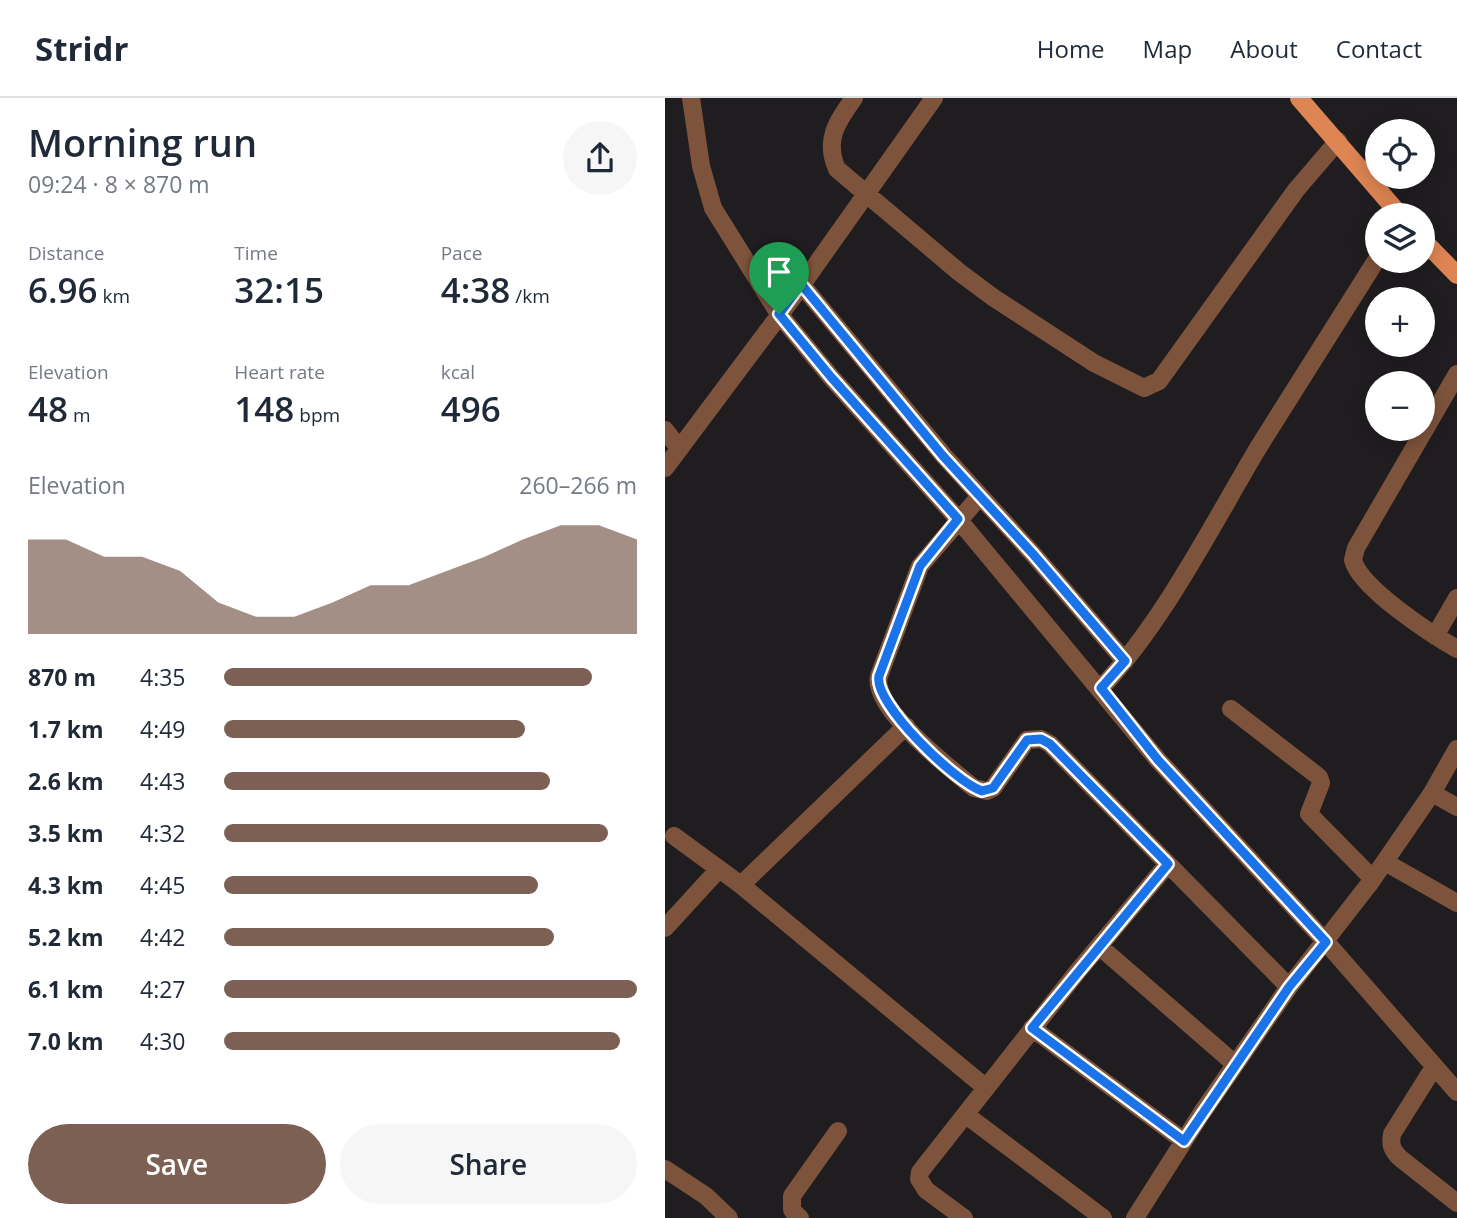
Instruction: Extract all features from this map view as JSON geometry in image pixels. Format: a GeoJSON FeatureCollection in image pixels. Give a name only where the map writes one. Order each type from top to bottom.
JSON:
{"type":"FeatureCollection","features":[{"type":"Feature","properties":{"kind":"main road"},"geometry":{"type":"LineString","coordinates":[[1299,98],[1390,203]]}},
{"type":"Feature","properties":{"kind":"main road"},"geometry":{"type":"LineString","coordinates":[[1435,252],[1457,275]]}},
{"type":"Feature","properties":{"kind":"street"},"geometry":{"type":"LineString","coordinates":[[691,98],[701,166],[713,208],[1113,675]]}},
{"type":"Feature","properties":{"kind":"street"},"geometry":{"type":"LineString","coordinates":[[854,98],[831,137],[831,156],[837,169],[959,272],[994,298],[1094,363],[1143,388],[1159,381],[1296,190],[1338,141]]}},
{"type":"Feature","properties":{"kind":"street"},"geometry":{"type":"LineString","coordinates":[[665,468],[934,98]]}},
{"type":"Feature","properties":{"kind":"street"},"geometry":{"type":"LineString","coordinates":[[1113,675],[1203,545],[1258,449],[1368,273]]}},
{"type":"Feature","properties":{"kind":"street"},"geometry":{"type":"LineString","coordinates":[[790,299],[831,377],[968,508],[1033,554],[1113,675],[1158,760],[1326,942],[1457,1093]]}},
{"type":"Feature","properties":{"kind":"street"},"geometry":{"type":"LineString","coordinates":[[1457,374],[1356,548],[1353,560],[1364,580],[1435,636],[1457,649]]}},
{"type":"Feature","properties":{"kind":"street"},"geometry":{"type":"LineString","coordinates":[[665,430],[679,448]]}},
{"type":"Feature","properties":{"kind":"street"},"geometry":{"type":"LineString","coordinates":[[968,508],[920,566],[879,676],[878,689],[930,752],[982,791],[993,788],[1027,740],[1041,739],[1050,744],[1289,987]]}},
{"type":"Feature","properties":{"kind":"street"},"geometry":{"type":"LineString","coordinates":[[1435,636],[1457,598]]}},
{"type":"Feature","properties":{"kind":"street"},"geometry":{"type":"LineString","coordinates":[[1231,709],[1319,777],[1321,783],[1309,814],[1373,879]]}},
{"type":"Feature","properties":{"kind":"street"},"geometry":{"type":"LineString","coordinates":[[741,886],[906,726]]}},
{"type":"Feature","properties":{"kind":"street"},"geometry":{"type":"LineString","coordinates":[[1135,1218],[1235,1064],[1289,987],[1373,879],[1432,793],[1457,750]]}},
{"type":"Feature","properties":{"kind":"street"},"geometry":{"type":"LineString","coordinates":[[1432,793],[1457,807]]}},
{"type":"Feature","properties":{"kind":"street"},"geometry":{"type":"LineString","coordinates":[[674,836],[741,886],[985,1087]]}},
{"type":"Feature","properties":{"kind":"street"},"geometry":{"type":"LineString","coordinates":[[1385,862],[1457,903]]}},
{"type":"Feature","properties":{"kind":"street"},"geometry":{"type":"LineString","coordinates":[[964,1218],[926,1190],[919,1179],[920,1172],[1032,1028],[1168,864]]}},
{"type":"Feature","properties":{"kind":"street"},"geometry":{"type":"LineString","coordinates":[[665,928],[719,869]]}},
{"type":"Feature","properties":{"kind":"street"},"geometry":{"type":"LineString","coordinates":[[1099,946],[1235,1064]]}},
{"type":"Feature","properties":{"kind":"street"},"geometry":{"type":"LineString","coordinates":[[1032,1028],[1184,1141]]}},
{"type":"Feature","properties":{"kind":"street"},"geometry":{"type":"LineString","coordinates":[[1433,1067],[1392,1134],[1391,1142],[1393,1151],[1399,1158],[1457,1203]]}},
{"type":"Feature","properties":{"kind":"street"},"geometry":{"type":"LineString","coordinates":[[966,1115],[1103,1218]]}},
{"type":"Feature","properties":{"kind":"street"},"geometry":{"type":"LineString","coordinates":[[800,1218],[792,1210],[792,1196],[838,1131]]}},
{"type":"Feature","properties":{"kind":"street"},"geometry":{"type":"LineString","coordinates":[[665,1170],[706,1196],[729,1218]]}},
{"type":"Feature","properties":{"kind":"route"},"geometry":{"type":"LineString","coordinates":[[801,284],[943,456],[1033,554],[1125,661],[1101,688],[1140,738],[1326,942],[1289,987],[1184,1141],[1032,1028],[1168,864],[1050,744],[1041,739],[1027,740],[993,788],[982,791],[930,752],[882,695],[877,684],[879,676],[920,566],[958,519],[831,377],[779,314],[801,284]]}}]}
